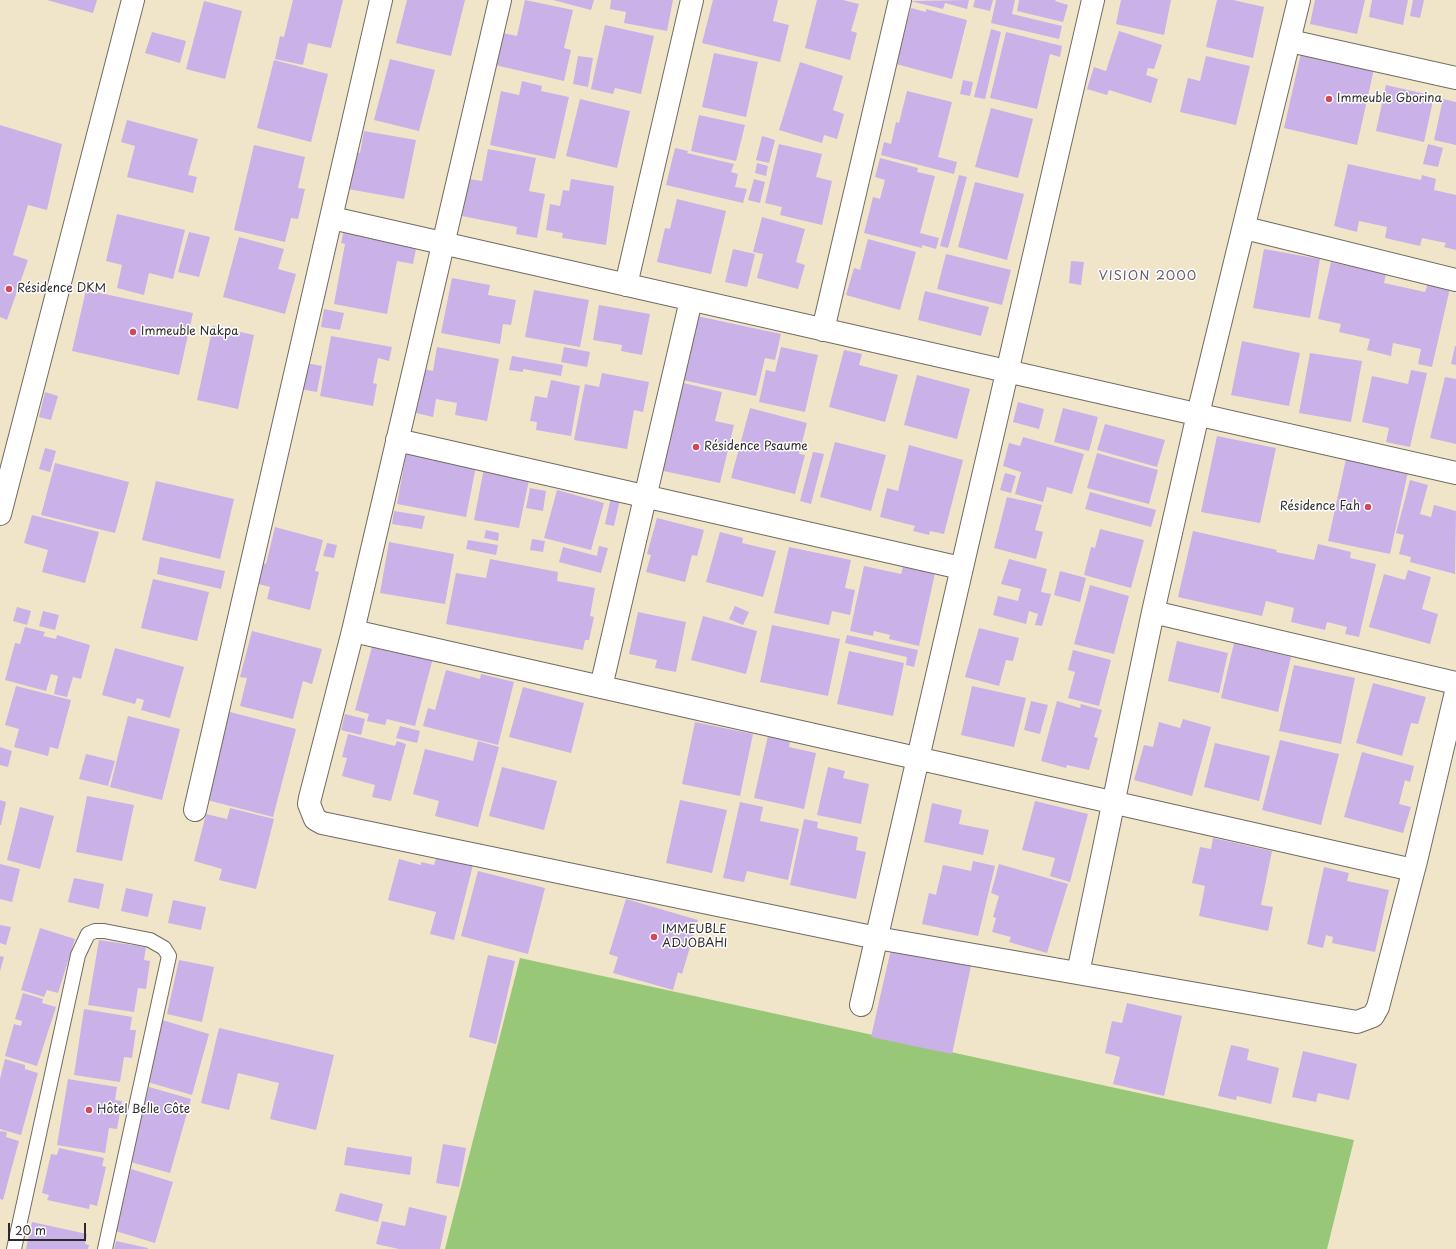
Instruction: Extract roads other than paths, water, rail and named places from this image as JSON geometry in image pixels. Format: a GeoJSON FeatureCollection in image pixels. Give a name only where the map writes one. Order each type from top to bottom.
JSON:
{"type":"FeatureCollection","features":[{"type":"Feature","properties":{"kind":"street"},"geometry":{"type":"LineString","coordinates":[[0,514],[133,0]]}},
{"type":"Feature","properties":{"kind":"street"},"geometry":{"type":"LineString","coordinates":[[195,810],[381,0]]}},
{"type":"Feature","properties":{"kind":"street"},"geometry":{"type":"LineString","coordinates":[[500,0],[353,631],[310,798],[309,804],[315,819],[322,823],[877,938],[1357,1022],[1373,1016],[1378,1007],[1456,692]]}},
{"type":"Feature","properties":{"kind":"street"},"geometry":{"type":"LineString","coordinates":[[626,285],[692,0]]}},
{"type":"Feature","properties":{"kind":"street"},"geometry":{"type":"LineString","coordinates":[[823,330],[900,0]]}},
{"type":"Feature","properties":{"kind":"street"},"geometry":{"type":"LineString","coordinates":[[861,1004],[1093,0]]}},
{"type":"Feature","properties":{"kind":"street"},"geometry":{"type":"LineString","coordinates":[[1078,973],[1112,803],[1153,612],[1198,414],[1245,228],[1299,0]]}},
{"type":"Feature","properties":{"kind":"street"},"geometry":{"type":"LineString","coordinates":[[1290,40],[1456,78]]}},
{"type":"Feature","properties":{"kind":"street"},"geometry":{"type":"LineString","coordinates":[[332,218],[1456,473]]}},
{"type":"Feature","properties":{"kind":"street"},"geometry":{"type":"LineString","coordinates":[[1245,228],[1456,280]]}},
{"type":"Feature","properties":{"kind":"street"},"geometry":{"type":"LineString","coordinates":[[601,687],[691,300]]}},
{"type":"Feature","properties":{"kind":"street"},"geometry":{"type":"LineString","coordinates":[[397,440],[961,568]]}},
{"type":"Feature","properties":{"kind":"street"},"geometry":{"type":"LineString","coordinates":[[1153,612],[1456,683]]}},
{"type":"Feature","properties":{"kind":"street"},"geometry":{"type":"LineString","coordinates":[[353,631],[1413,870]]}},
{"type":"Feature","properties":{"kind":"lane"},"geometry":{"type":"LineString","coordinates":[[14,1249],[78,955],[88,934],[95,930],[104,930],[150,940],[164,948],[169,956],[105,1249]]}},
{"type":"Feature","properties":{"kind":"place","name":"Immeuble Gborina"},"geometry":{"type":"Point","coordinates":[1329,99]}},
{"type":"Feature","properties":{"kind":"place","name":"Résidence DKM"},"geometry":{"type":"Point","coordinates":[9,289]}},
{"type":"Feature","properties":{"kind":"place","name":"Immeuble Nakpa"},"geometry":{"type":"Point","coordinates":[133,332]}},
{"type":"Feature","properties":{"kind":"place","name":"Résidence Psaume"},"geometry":{"type":"Point","coordinates":[696,447]}},
{"type":"Feature","properties":{"kind":"place","name":"Résidence Fah"},"geometry":{"type":"Point","coordinates":[1368,507]}},
{"type":"Feature","properties":{"kind":"place","name":"IMMEUBLE ADJOBAHI"},"geometry":{"type":"Point","coordinates":[654,937]}},
{"type":"Feature","properties":{"kind":"place","name":"Hôtel Belle Côte"},"geometry":{"type":"Point","coordinates":[89,1110]}},
{"type":"Feature","properties":{"kind":"district","name":"VISION 2000"},"geometry":{"type":"Point","coordinates":[1148,276]}}]}
